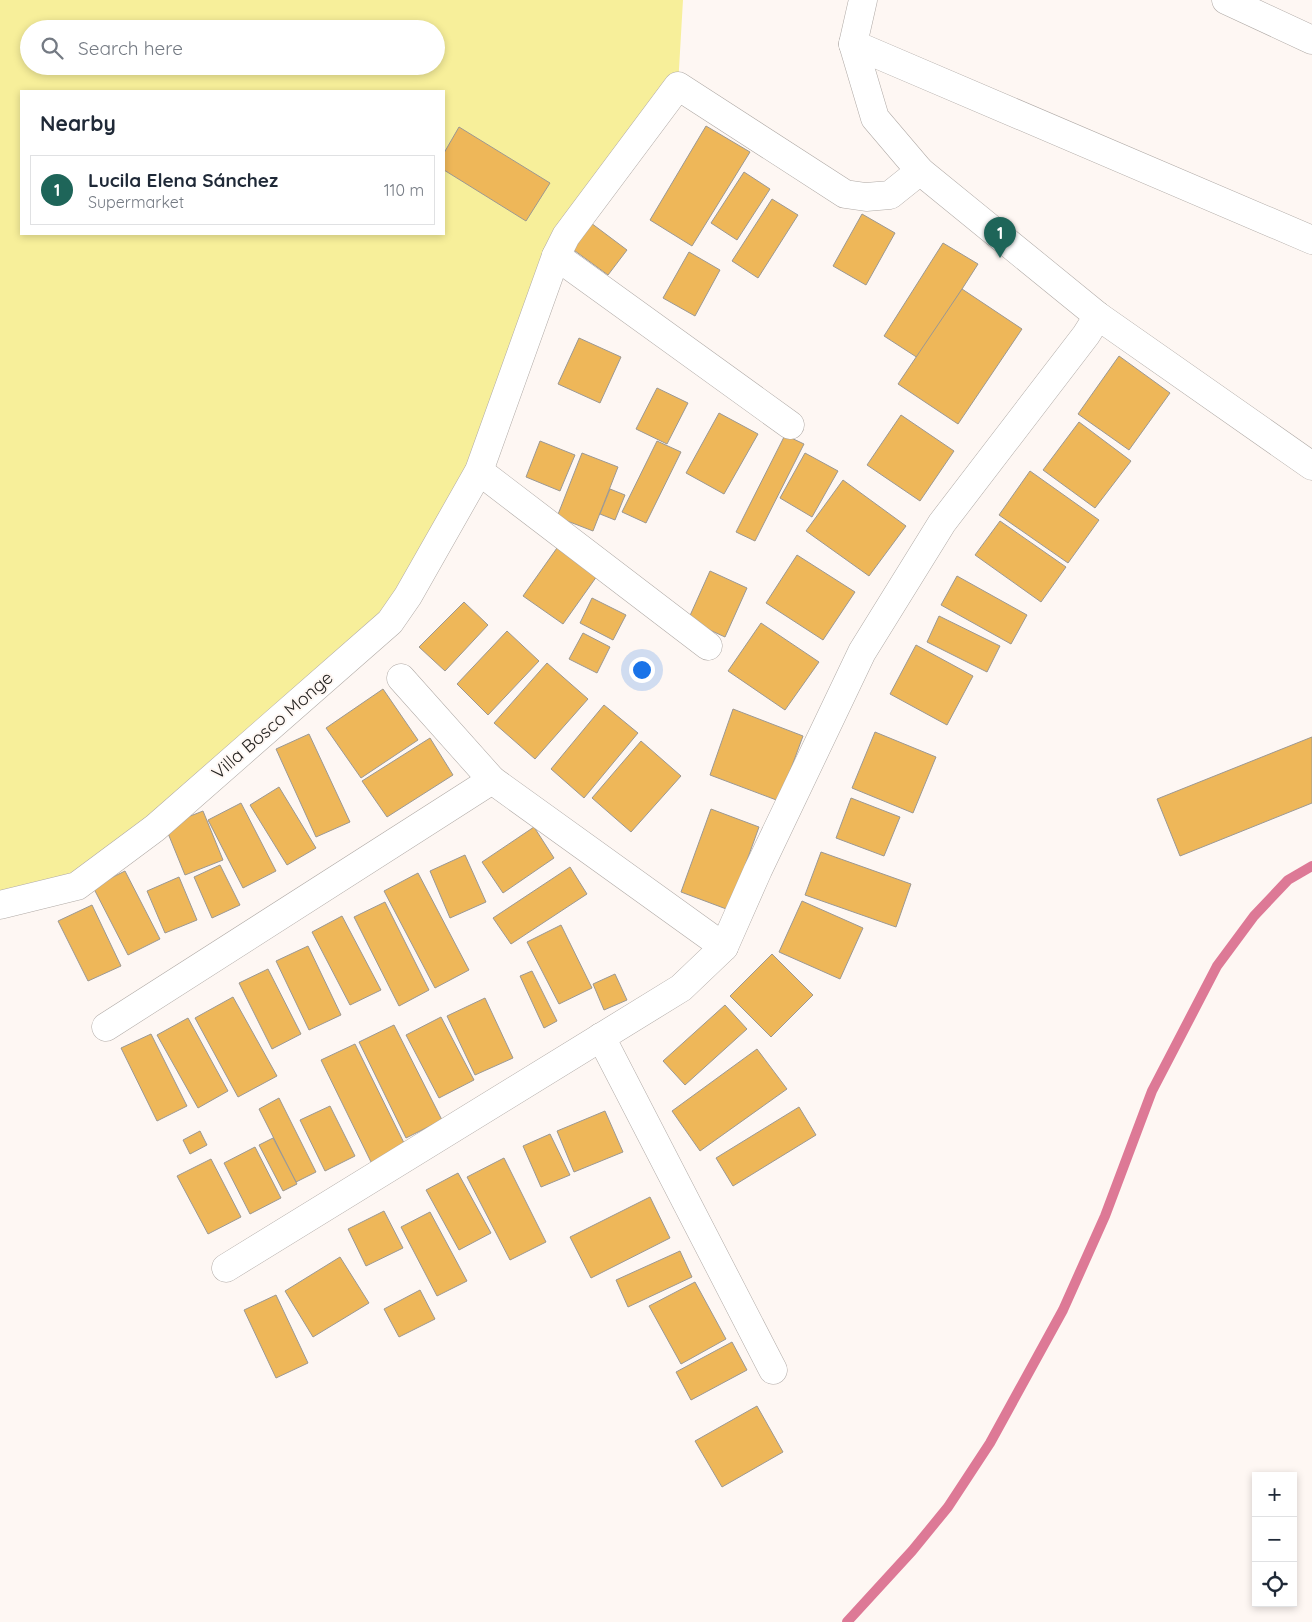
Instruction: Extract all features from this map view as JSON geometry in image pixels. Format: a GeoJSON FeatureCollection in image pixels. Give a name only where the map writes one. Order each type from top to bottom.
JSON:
{"type":"FeatureCollection","features":[{"type":"Feature","properties":{"kind":"street"},"geometry":{"type":"LineString","coordinates":[[863,0],[853,44],[875,118],[920,172],[1098,316],[1312,466]]}},
{"type":"Feature","properties":{"kind":"street"},"geometry":{"type":"LineString","coordinates":[[1226,0],[1312,40]]}},
{"type":"Feature","properties":{"kind":"street"},"geometry":{"type":"LineString","coordinates":[[853,44],[1312,240]]}},
{"type":"Feature","properties":{"kind":"street","name":"Villa Bosco Monge"},"geometry":{"type":"LineString","coordinates":[[0,905],[76,886],[156,828],[390,622],[408,596],[479,471],[556,256],[566,236],[678,86],[845,194],[866,198],[890,195],[920,172]]}},
{"type":"Feature","properties":{"kind":"street"},"geometry":{"type":"LineString","coordinates":[[556,256],[790,425]]}},
{"type":"Feature","properties":{"kind":"street"},"geometry":{"type":"LineString","coordinates":[[226,1268],[681,988],[724,947],[758,870],[862,652],[942,523],[1086,335],[1098,316]]}},
{"type":"Feature","properties":{"kind":"street"},"geometry":{"type":"LineString","coordinates":[[479,471],[708,646]]}},
{"type":"Feature","properties":{"kind":"street"},"geometry":{"type":"LineString","coordinates":[[400,678],[492,780],[724,947]]}},
{"type":"Feature","properties":{"kind":"street"},"geometry":{"type":"LineString","coordinates":[[106,1027],[492,780]]}},
{"type":"Feature","properties":{"kind":"street"},"geometry":{"type":"LineString","coordinates":[[601,1037],[773,1370]]}},
{"type":"Feature","properties":{"kind":"shaded area"},"geometry":{"type":"Polygon","coordinates":[[[0,0],[683,0],[678,86],[551,245],[473,468],[363,642],[73,884],[0,900],[0,0]]]}},
{"type":"Feature","properties":{"kind":"building"},"geometry":{"type":"Polygon","coordinates":[[[706,126],[750,152],[692,246],[650,220],[706,126]]]}},
{"type":"Feature","properties":{"kind":"building"},"geometry":{"type":"Polygon","coordinates":[[[459,127],[550,183],[526,221],[445,171],[445,151],[459,127]]]}},
{"type":"Feature","properties":{"kind":"building"},"geometry":{"type":"Polygon","coordinates":[[[744,172],[770,189],[737,240],[711,223],[744,172]]]}},
{"type":"Feature","properties":{"kind":"building"},"geometry":{"type":"Polygon","coordinates":[[[772,199],[798,215],[758,278],[732,261],[772,199]]]}},
{"type":"Feature","properties":{"kind":"building"},"geometry":{"type":"Polygon","coordinates":[[[862,214],[895,233],[866,285],[833,266],[862,214]]]}},
{"type":"Feature","properties":{"kind":"building"},"geometry":{"type":"Polygon","coordinates":[[[591,223],[627,250],[608,275],[571,248],[591,223]]]}},
{"type":"Feature","properties":{"kind":"building"},"geometry":{"type":"Polygon","coordinates":[[[943,243],[978,264],[918,358],[884,336],[943,243]]]}},
{"type":"Feature","properties":{"kind":"building"},"geometry":{"type":"Polygon","coordinates":[[[689,252],[720,270],[695,316],[663,298],[689,252]]]}},
{"type":"Feature","properties":{"kind":"building"},"geometry":{"type":"Polygon","coordinates":[[[962,289],[1022,329],[958,424],[898,384],[962,289]]]}},
{"type":"Feature","properties":{"kind":"building"},"geometry":{"type":"Polygon","coordinates":[[[579,338],[621,357],[600,403],[558,384],[579,338]]]}},
{"type":"Feature","properties":{"kind":"building"},"geometry":{"type":"Polygon","coordinates":[[[1119,356],[1170,393],[1129,450],[1078,414],[1119,356]]]}},
{"type":"Feature","properties":{"kind":"building"},"geometry":{"type":"Polygon","coordinates":[[[657,388],[688,403],[667,444],[636,429],[657,388]]]}},
{"type":"Feature","properties":{"kind":"building"},"geometry":{"type":"Polygon","coordinates":[[[719,413],[758,434],[724,494],[686,473],[719,413]]]}},
{"type":"Feature","properties":{"kind":"building"},"geometry":{"type":"Polygon","coordinates":[[[901,415],[954,451],[920,501],[867,465],[901,415]]]}},
{"type":"Feature","properties":{"kind":"building"},"geometry":{"type":"Polygon","coordinates":[[[1079,422],[1131,461],[1095,508],[1043,470],[1079,422]]]}},
{"type":"Feature","properties":{"kind":"building"},"geometry":{"type":"Polygon","coordinates":[[[785,435],[804,444],[755,541],[736,532],[785,435]]]}},
{"type":"Feature","properties":{"kind":"building"},"geometry":{"type":"Polygon","coordinates":[[[540,441],[575,455],[560,491],[526,477],[540,441]]]}},
{"type":"Feature","properties":{"kind":"building"},"geometry":{"type":"Polygon","coordinates":[[[657,441],[681,452],[646,523],[622,512],[657,441]]]}},
{"type":"Feature","properties":{"kind":"building"},"geometry":{"type":"Polygon","coordinates":[[[582,453],[618,467],[593,531],[557,517],[582,453]]]}},
{"type":"Feature","properties":{"kind":"building"},"geometry":{"type":"Polygon","coordinates":[[[805,453],[838,471],[812,517],[780,498],[805,453]]]}},
{"type":"Feature","properties":{"kind":"building"},"geometry":{"type":"Polygon","coordinates":[[[1030,471],[1099,520],[1068,563],[999,515],[1030,471]]]}},
{"type":"Feature","properties":{"kind":"building"},"geometry":{"type":"Polygon","coordinates":[[[843,480],[906,526],[869,576],[806,531],[843,480]]]}},
{"type":"Feature","properties":{"kind":"building"},"geometry":{"type":"Polygon","coordinates":[[[610,489],[625,495],[615,520],[600,514],[610,489]]]}},
{"type":"Feature","properties":{"kind":"building"},"geometry":{"type":"Polygon","coordinates":[[[1000,521],[1066,567],[1041,602],[975,555],[1000,521]]]}},
{"type":"Feature","properties":{"kind":"building"},"geometry":{"type":"Polygon","coordinates":[[[557,548],[597,576],[563,624],[523,596],[557,548]]]}},
{"type":"Feature","properties":{"kind":"building"},"geometry":{"type":"Polygon","coordinates":[[[797,555],[855,592],[823,640],[766,603],[797,555]]]}},
{"type":"Feature","properties":{"kind":"building"},"geometry":{"type":"Polygon","coordinates":[[[710,571],[747,588],[725,637],[688,620],[710,571]]]}},
{"type":"Feature","properties":{"kind":"building"},"geometry":{"type":"Polygon","coordinates":[[[957,576],[1027,615],[1011,644],[941,605],[957,576]]]}},
{"type":"Feature","properties":{"kind":"building"},"geometry":{"type":"Polygon","coordinates":[[[592,598],[626,615],[613,640],[580,623],[592,598]]]}},
{"type":"Feature","properties":{"kind":"building"},"geometry":{"type":"Polygon","coordinates":[[[464,602],[488,625],[445,671],[419,647],[464,602]]]}},
{"type":"Feature","properties":{"kind":"building"},"geometry":{"type":"Polygon","coordinates":[[[939,616],[1000,646],[987,672],[927,642],[939,616]]]}},
{"type":"Feature","properties":{"kind":"building"},"geometry":{"type":"Polygon","coordinates":[[[761,623],[819,662],[785,710],[728,671],[761,623]]]}},
{"type":"Feature","properties":{"kind":"building"},"geometry":{"type":"Polygon","coordinates":[[[507,631],[539,661],[488,715],[457,684],[507,631]]]}},
{"type":"Feature","properties":{"kind":"building"},"geometry":{"type":"Polygon","coordinates":[[[583,633],[610,647],[597,673],[569,659],[583,633]]]}},
{"type":"Feature","properties":{"kind":"building"},"geometry":{"type":"Polygon","coordinates":[[[916,645],[973,676],[947,725],[890,694],[916,645]]]}},
{"type":"Feature","properties":{"kind":"building"},"geometry":{"type":"Polygon","coordinates":[[[547,663],[588,699],[535,759],[494,723],[547,663]]]}},
{"type":"Feature","properties":{"kind":"building"},"geometry":{"type":"Polygon","coordinates":[[[383,689],[418,740],[361,778],[326,728],[383,689]]]}},
{"type":"Feature","properties":{"kind":"building"},"geometry":{"type":"Polygon","coordinates":[[[604,705],[638,733],[584,798],[551,769],[604,705]]]}},
{"type":"Feature","properties":{"kind":"building"},"geometry":{"type":"Polygon","coordinates":[[[733,709],[803,736],[779,801],[710,775],[733,709]]]}},
{"type":"Feature","properties":{"kind":"building"},"geometry":{"type":"Polygon","coordinates":[[[875,732],[936,757],[913,813],[852,788],[875,732]]]}},
{"type":"Feature","properties":{"kind":"building"},"geometry":{"type":"Polygon","coordinates":[[[309,734],[350,822],[316,837],[276,749],[309,734]]]}},
{"type":"Feature","properties":{"kind":"building"},"geometry":{"type":"Polygon","coordinates":[[[1312,737],[1312,803],[1180,856],[1157,799],[1312,737]]]}},
{"type":"Feature","properties":{"kind":"building"},"geometry":{"type":"Polygon","coordinates":[[[430,738],[453,775],[387,817],[362,781],[430,738]]]}},
{"type":"Feature","properties":{"kind":"building"},"geometry":{"type":"Polygon","coordinates":[[[641,741],[681,776],[631,832],[592,798],[641,741]]]}},
{"type":"Feature","properties":{"kind":"building"},"geometry":{"type":"Polygon","coordinates":[[[279,787],[316,848],[287,865],[250,805],[279,787]]]}},
{"type":"Feature","properties":{"kind":"building"},"geometry":{"type":"Polygon","coordinates":[[[851,798],[900,817],[884,856],[836,838],[851,798]]]}},
{"type":"Feature","properties":{"kind":"building"},"geometry":{"type":"Polygon","coordinates":[[[241,803],[276,871],[243,888],[208,820],[241,803]]]}},
{"type":"Feature","properties":{"kind":"building"},"geometry":{"type":"Polygon","coordinates":[[[711,809],[759,827],[729,910],[681,892],[711,809]]]}},
{"type":"Feature","properties":{"kind":"building"},"geometry":{"type":"Polygon","coordinates":[[[203,811],[223,860],[185,875],[165,826],[203,811]]]}},
{"type":"Feature","properties":{"kind":"building"},"geometry":{"type":"Polygon","coordinates":[[[534,827],[554,858],[503,893],[482,862],[534,827]]]}},
{"type":"Feature","properties":{"kind":"building"},"geometry":{"type":"Polygon","coordinates":[[[821,852],[911,884],[896,927],[805,895],[821,852]]]}},
{"type":"Feature","properties":{"kind":"building"},"geometry":{"type":"Polygon","coordinates":[[[465,855],[486,902],[450,918],[430,871],[465,855]]]}},
{"type":"Feature","properties":{"kind":"building"},"geometry":{"type":"Polygon","coordinates":[[[220,865],[240,905],[212,918],[194,877],[220,865]]]}},
{"type":"Feature","properties":{"kind":"building"},"geometry":{"type":"Polygon","coordinates":[[[570,867],[587,894],[511,944],[493,918],[570,867]]]}},
{"type":"Feature","properties":{"kind":"building"},"geometry":{"type":"Polygon","coordinates":[[[125,871],[160,939],[128,955],[93,887],[125,871]]]}},
{"type":"Feature","properties":{"kind":"building"},"geometry":{"type":"Polygon","coordinates":[[[418,873],[469,970],[435,988],[384,891],[418,873]]]}},
{"type":"Feature","properties":{"kind":"building"},"geometry":{"type":"Polygon","coordinates":[[[179,877],[197,920],[165,933],[147,891],[179,877]]]}},
{"type":"Feature","properties":{"kind":"building"},"geometry":{"type":"Polygon","coordinates":[[[802,901],[863,928],[840,979],[779,952],[802,901]]]}},
{"type":"Feature","properties":{"kind":"building"},"geometry":{"type":"Polygon","coordinates":[[[385,902],[429,990],[399,1006],[354,917],[385,902]]]}},
{"type":"Feature","properties":{"kind":"building"},"geometry":{"type":"Polygon","coordinates":[[[92,905],[121,966],[88,981],[58,921],[92,905]]]}},
{"type":"Feature","properties":{"kind":"building"},"geometry":{"type":"Polygon","coordinates":[[[342,916],[381,990],[350,1005],[312,932],[342,916]]]}},
{"type":"Feature","properties":{"kind":"building"},"geometry":{"type":"Polygon","coordinates":[[[561,925],[592,988],[559,1004],[527,942],[561,925]]]}},
{"type":"Feature","properties":{"kind":"building"},"geometry":{"type":"Polygon","coordinates":[[[308,946],[341,1015],[309,1030],[276,961],[308,946]]]}},
{"type":"Feature","properties":{"kind":"building"},"geometry":{"type":"Polygon","coordinates":[[[772,954],[813,995],[771,1037],[730,996],[772,954]]]}},
{"type":"Feature","properties":{"kind":"building"},"geometry":{"type":"Polygon","coordinates":[[[268,969],[301,1034],[272,1049],[239,983],[268,969]]]}},
{"type":"Feature","properties":{"kind":"building"},"geometry":{"type":"Polygon","coordinates":[[[532,971],[557,1021],[544,1028],[520,976],[532,971]]]}},
{"type":"Feature","properties":{"kind":"building"},"geometry":{"type":"Polygon","coordinates":[[[615,974],[627,1000],[604,1010],[593,984],[615,974]]]}},
{"type":"Feature","properties":{"kind":"building"},"geometry":{"type":"Polygon","coordinates":[[[233,997],[277,1076],[238,1097],[195,1018],[233,997]]]}},
{"type":"Feature","properties":{"kind":"building"},"geometry":{"type":"Polygon","coordinates":[[[485,998],[513,1058],[475,1075],[447,1016],[485,998]]]}},
{"type":"Feature","properties":{"kind":"building"},"geometry":{"type":"Polygon","coordinates":[[[725,1005],[747,1029],[685,1085],[663,1061],[725,1005]]]}},
{"type":"Feature","properties":{"kind":"building"},"geometry":{"type":"Polygon","coordinates":[[[441,1017],[474,1080],[439,1098],[406,1035],[441,1017]]]}},
{"type":"Feature","properties":{"kind":"building"},"geometry":{"type":"Polygon","coordinates":[[[188,1018],[228,1091],[198,1108],[157,1035],[188,1018]]]}},
{"type":"Feature","properties":{"kind":"building"},"geometry":{"type":"Polygon","coordinates":[[[394,1025],[442,1120],[406,1138],[359,1042],[394,1025]]]}},
{"type":"Feature","properties":{"kind":"building"},"geometry":{"type":"Polygon","coordinates":[[[151,1034],[187,1106],[157,1121],[121,1048],[151,1034]]]}},
{"type":"Feature","properties":{"kind":"building"},"geometry":{"type":"Polygon","coordinates":[[[355,1044],[406,1147],[372,1164],[321,1060],[355,1044]]]}},
{"type":"Feature","properties":{"kind":"building"},"geometry":{"type":"Polygon","coordinates":[[[757,1049],[787,1089],[700,1151],[672,1111],[757,1049]]]}},
{"type":"Feature","properties":{"kind":"building"},"geometry":{"type":"Polygon","coordinates":[[[279,1098],[316,1172],[296,1182],[259,1109],[279,1098]]]}},
{"type":"Feature","properties":{"kind":"building"},"geometry":{"type":"Polygon","coordinates":[[[330,1106],[355,1156],[325,1171],[300,1120],[330,1106]]]}},
{"type":"Feature","properties":{"kind":"building"},"geometry":{"type":"Polygon","coordinates":[[[799,1107],[816,1135],[733,1186],[716,1158],[799,1107]]]}},
{"type":"Feature","properties":{"kind":"building"},"geometry":{"type":"Polygon","coordinates":[[[605,1111],[623,1152],[574,1172],[557,1131],[605,1111]]]}},
{"type":"Feature","properties":{"kind":"building"},"geometry":{"type":"Polygon","coordinates":[[[200,1131],[207,1145],[190,1154],[183,1140],[200,1131]]]}},
{"type":"Feature","properties":{"kind":"building"},"geometry":{"type":"Polygon","coordinates":[[[550,1134],[570,1175],[541,1187],[523,1146],[550,1134]]]}},
{"type":"Feature","properties":{"kind":"building"},"geometry":{"type":"Polygon","coordinates":[[[273,1138],[297,1184],[283,1191],[259,1145],[273,1138]]]}},
{"type":"Feature","properties":{"kind":"building"},"geometry":{"type":"Polygon","coordinates":[[[255,1147],[281,1198],[250,1214],[224,1163],[255,1147]]]}},
{"type":"Feature","properties":{"kind":"building"},"geometry":{"type":"Polygon","coordinates":[[[504,1158],[546,1242],[510,1260],[467,1177],[504,1158]]]}},
{"type":"Feature","properties":{"kind":"building"},"geometry":{"type":"Polygon","coordinates":[[[211,1159],[241,1217],[208,1234],[177,1176],[211,1159]]]}},
{"type":"Feature","properties":{"kind":"building"},"geometry":{"type":"Polygon","coordinates":[[[458,1173],[491,1233],[459,1250],[426,1190],[458,1173]]]}},
{"type":"Feature","properties":{"kind":"building"},"geometry":{"type":"Polygon","coordinates":[[[650,1197],[670,1238],[591,1278],[570,1237],[650,1197]]]}},
{"type":"Feature","properties":{"kind":"building"},"geometry":{"type":"Polygon","coordinates":[[[384,1211],[403,1248],[366,1266],[348,1229],[384,1211]]]}},
{"type":"Feature","properties":{"kind":"building"},"geometry":{"type":"Polygon","coordinates":[[[430,1212],[467,1281],[437,1296],[401,1227],[430,1212]]]}},
{"type":"Feature","properties":{"kind":"building"},"geometry":{"type":"Polygon","coordinates":[[[680,1251],[692,1277],[628,1307],[616,1280],[680,1251]]]}},
{"type":"Feature","properties":{"kind":"building"},"geometry":{"type":"Polygon","coordinates":[[[340,1257],[369,1303],[313,1337],[285,1291],[340,1257]]]}},
{"type":"Feature","properties":{"kind":"building"},"geometry":{"type":"Polygon","coordinates":[[[695,1282],[726,1339],[681,1364],[649,1306],[695,1282]]]}},
{"type":"Feature","properties":{"kind":"building"},"geometry":{"type":"Polygon","coordinates":[[[420,1290],[435,1319],[399,1337],[384,1309],[420,1290]]]}},
{"type":"Feature","properties":{"kind":"building"},"geometry":{"type":"Polygon","coordinates":[[[276,1295],[308,1363],[276,1378],[244,1310],[276,1295]]]}},
{"type":"Feature","properties":{"kind":"building"},"geometry":{"type":"Polygon","coordinates":[[[732,1342],[747,1370],[691,1400],[676,1372],[732,1342]]]}},
{"type":"Feature","properties":{"kind":"building"},"geometry":{"type":"Polygon","coordinates":[[[757,1406],[783,1452],[722,1487],[695,1441],[757,1406]]]}},
{"type":"Feature","properties":{"kind":"waterway"},"geometry":{"type":"LineString","coordinates":[[847,1622],[912,1551],[948,1507],[990,1443],[1063,1310],[1105,1216],[1152,1091],[1217,966],[1254,916],[1288,880],[1312,866]]}},
{"type":"Feature","properties":{"kind":"place","name":"Lucila Elena Sánchez"},"geometry":{"type":"Point","coordinates":[1000,258]}}]}
